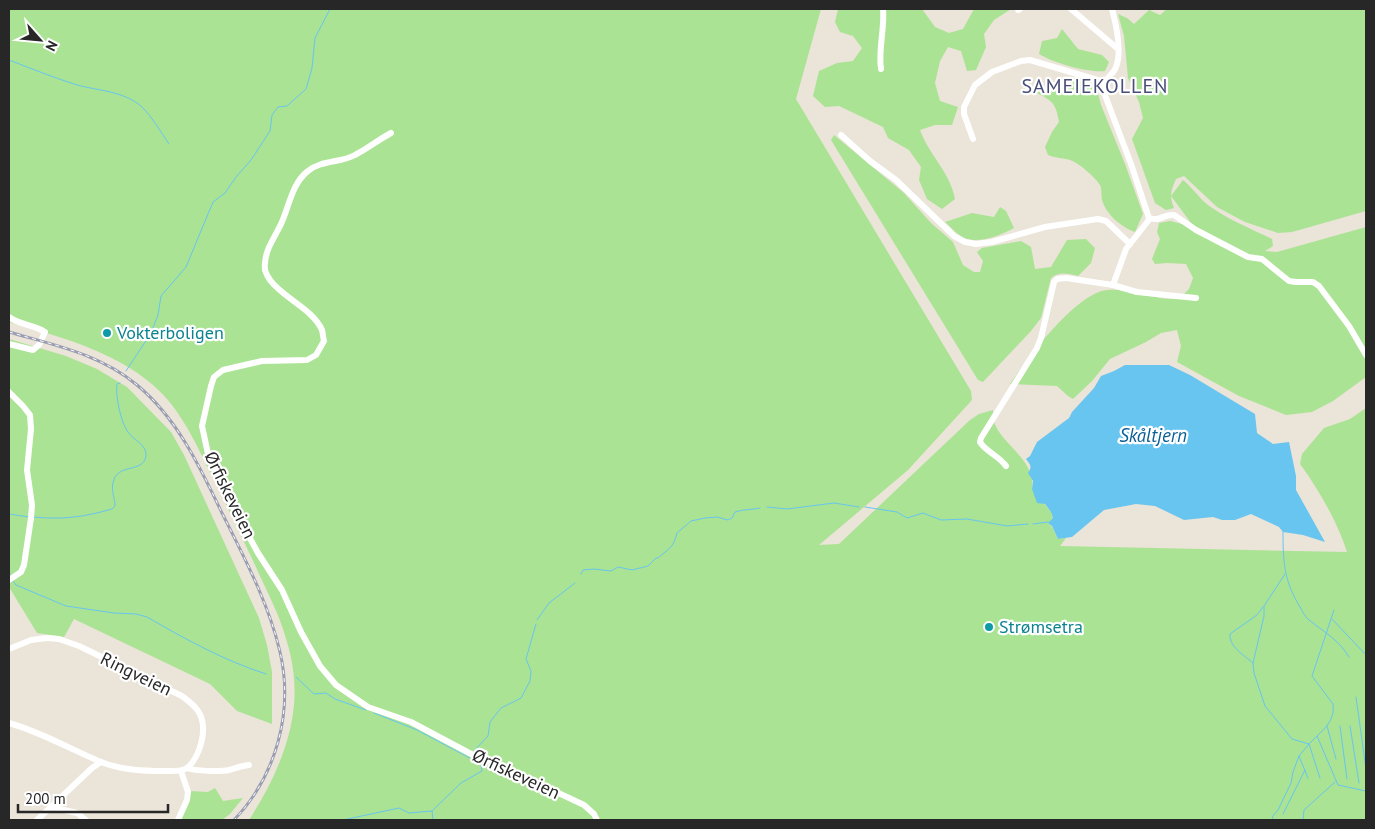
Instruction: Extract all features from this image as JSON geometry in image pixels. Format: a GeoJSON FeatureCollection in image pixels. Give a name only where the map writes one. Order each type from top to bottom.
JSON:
{"type":"FeatureCollection","features":[{"type":"Feature","properties":{"kind":"street"},"geometry":{"type":"LineString","coordinates":[[881,69],[883,9]]}},
{"type":"Feature","properties":{"kind":"street"},"geometry":{"type":"LineString","coordinates":[[1071,9],[1118,49]]}},
{"type":"Feature","properties":{"kind":"street"},"geometry":{"type":"LineString","coordinates":[[1112,9],[1116,24],[1118,49],[1116,68],[1104,82],[1102,86],[1103,93],[1131,164],[1149,218],[1147,224],[1126,249],[1113,285]]}},
{"type":"Feature","properties":{"kind":"street"},"geometry":{"type":"LineString","coordinates":[[973,140],[964,114],[964,107],[974,85],[992,72],[1021,60],[1030,60],[1104,82]]}},
{"type":"Feature","properties":{"kind":"street","name":"Ørfiskeveien"},"geometry":{"type":"LineString","coordinates":[[391,133],[355,155],[319,165],[309,170],[302,177],[281,224],[270,243],[265,262],[265,272],[276,289],[313,318],[322,330],[324,341],[316,355],[307,360],[262,361],[224,370],[214,377],[202,426],[208,454],[223,489],[258,553],[282,590],[301,632],[320,666],[336,685],[368,707],[411,722],[474,755],[499,764],[584,805],[594,814],[597,820]]}},
{"type":"Feature","properties":{"kind":"street"},"geometry":{"type":"LineString","coordinates":[[841,135],[870,161],[896,180],[954,236],[964,242],[976,244],[992,242],[1045,227],[1098,219],[1106,221],[1130,244]]}},
{"type":"Feature","properties":{"kind":"street"},"geometry":{"type":"LineString","coordinates":[[1149,218],[1160,220],[1174,215],[1196,230],[1248,257],[1262,259],[1289,281],[1313,282],[1319,286],[1349,326],[1366,355]]}},
{"type":"Feature","properties":{"kind":"street"},"geometry":{"type":"LineString","coordinates":[[1006,466],[983,446],[980,442],[981,438],[1037,348],[1054,282],[1057,279],[1066,278],[1113,285],[1137,292],[1196,298]]}},
{"type":"Feature","properties":{"kind":"street"},"geometry":{"type":"LineString","coordinates":[[9,317],[20,324],[39,328],[45,332],[39,345],[33,350],[9,344]]}},
{"type":"Feature","properties":{"kind":"street"},"geometry":{"type":"LineString","coordinates":[[9,392],[30,416],[31,429],[27,470],[31,515],[24,565],[21,572],[10,579]]}},
{"type":"Feature","properties":{"kind":"street","name":"Ringveien"},"geometry":{"type":"LineString","coordinates":[[9,650],[31,640],[59,639],[182,696],[195,705],[199,711],[204,728],[200,747],[184,770]]}},
{"type":"Feature","properties":{"kind":"street"},"geometry":{"type":"LineString","coordinates":[[9,723],[30,730],[101,762],[140,771],[228,770],[249,765]]}},
{"type":"Feature","properties":{"kind":"street"},"geometry":{"type":"LineString","coordinates":[[37,820],[92,768],[101,762]]}},
{"type":"Feature","properties":{"kind":"street"},"geometry":{"type":"LineString","coordinates":[[178,820],[187,800],[188,792],[184,770]]}},
{"type":"Feature","properties":{"kind":"street"},"geometry":{"type":"LineString","coordinates":[[51,807],[77,814],[86,820]]}},
{"type":"Feature","properties":{"kind":"green space"},"geometry":{"type":"Polygon","coordinates":[[[9,9],[821,9],[796,99],[971,391],[972,400],[908,470],[819,545],[839,544],[970,420],[979,414],[993,410],[994,422],[998,430],[1024,461],[1032,479],[1032,489],[1051,512],[1053,518],[1049,524],[1058,539],[1066,538],[1060,546],[1347,552],[1327,506],[1300,464],[1302,454],[1324,428],[1350,419],[1366,408],[1366,820],[249,820],[265,794],[284,751],[292,721],[295,697],[291,657],[281,622],[234,520],[180,416],[163,394],[153,385],[120,362],[85,346],[9,322],[9,9]]]}},
{"type":"Feature","properties":{"kind":"green space"},"geometry":{"type":"Polygon","coordinates":[[[838,9],[922,9],[935,27],[949,33],[963,29],[974,9],[1011,9],[994,20],[984,34],[986,47],[976,70],[967,71],[961,51],[948,47],[940,61],[935,83],[940,101],[958,107],[952,125],[935,125],[920,130],[949,180],[955,199],[942,209],[927,199],[919,180],[921,167],[909,150],[888,138],[883,127],[839,106],[825,107],[813,96],[819,71],[837,63],[853,61],[862,48],[853,36],[840,32],[835,22],[838,9]]]}},
{"type":"Feature","properties":{"kind":"green space"},"geometry":{"type":"Polygon","coordinates":[[[1167,9],[1366,9],[1366,211],[1292,232],[1278,233],[1245,222],[1217,207],[1184,176],[1176,179],[1173,186],[1171,196],[1174,208],[1166,210],[1155,203],[1132,139],[1143,118],[1139,102],[1128,78],[1124,36],[1118,14],[1134,24],[1149,10],[1160,15],[1167,9]]]}},
{"type":"Feature","properties":{"kind":"green space"},"geometry":{"type":"Polygon","coordinates":[[[1062,29],[1078,49],[1102,55],[1109,62],[1105,71],[1071,67],[1039,54],[1042,41],[1057,38],[1062,29]]]}},
{"type":"Feature","properties":{"kind":"green space"},"geometry":{"type":"Polygon","coordinates":[[[1064,78],[1089,83],[1097,90],[1143,214],[1135,232],[1119,223],[1107,210],[1102,200],[1100,185],[1094,178],[1078,164],[1070,160],[1048,155],[1045,147],[1059,122],[1057,111],[1053,104],[1047,98],[1037,93],[1044,89],[1058,91],[1064,78]]]}},
{"type":"Feature","properties":{"kind":"green space"},"geometry":{"type":"Polygon","coordinates":[[[834,135],[904,193],[931,223],[953,242],[963,265],[974,272],[980,272],[983,261],[977,252],[982,248],[1021,241],[1031,247],[1035,269],[1051,267],[1067,240],[1086,239],[1095,248],[1091,263],[1078,276],[1061,274],[1051,278],[1041,318],[983,382],[978,380],[831,140],[834,135]]]}},
{"type":"Feature","properties":{"kind":"green space"},"geometry":{"type":"Polygon","coordinates":[[[1183,180],[1216,210],[1272,239],[1273,246],[1265,251],[1277,252],[1366,227],[1366,377],[1333,401],[1312,412],[1286,415],[1239,396],[1177,362],[1181,346],[1177,330],[1161,333],[1110,359],[1092,381],[1073,399],[1057,386],[1010,384],[1040,344],[1067,314],[1081,302],[1095,294],[1107,290],[1119,290],[1161,298],[1179,299],[1189,289],[1193,278],[1186,264],[1155,264],[1152,259],[1160,239],[1157,232],[1159,223],[1170,221],[1194,227],[1171,196],[1183,180]]]}},
{"type":"Feature","properties":{"kind":"green space"},"geometry":{"type":"Polygon","coordinates":[[[1000,207],[1006,211],[1014,228],[991,238],[973,240],[964,238],[945,222],[972,213],[994,217],[1000,207]]]}},
{"type":"Feature","properties":{"kind":"green space"},"geometry":{"type":"Polygon","coordinates":[[[9,339],[66,356],[97,369],[127,387],[171,432],[184,455],[259,618],[272,672],[272,724],[237,711],[210,684],[74,619],[64,637],[37,633],[9,587],[9,339]]]}},
{"type":"Feature","properties":{"kind":"green space"},"geometry":{"type":"Polygon","coordinates":[[[215,788],[223,801],[243,798],[230,814],[222,820],[181,820],[190,791],[208,792],[215,788]]]}},
{"type":"Feature","properties":{"kind":"water","name":"Skåltjern"},"geometry":{"type":"Polygon","coordinates":[[[1125,365],[1169,365],[1190,375],[1255,414],[1257,433],[1273,444],[1289,442],[1296,476],[1296,490],[1325,542],[1303,535],[1283,532],[1279,527],[1251,514],[1235,520],[1222,520],[1213,517],[1184,520],[1155,506],[1136,504],[1104,510],[1072,537],[1058,539],[1052,526],[1048,523],[1053,518],[1051,512],[1045,504],[1037,503],[1032,489],[1033,481],[1028,473],[1030,466],[1026,459],[1030,456],[1037,442],[1069,418],[1072,412],[1094,388],[1101,376],[1125,365]]]}},
{"type":"Feature","properties":{"kind":"waterway"},"geometry":{"type":"LineString","coordinates":[[126,371],[151,333],[158,315],[161,296],[186,267],[213,202],[225,193],[251,160],[270,131],[272,115],[278,107],[287,106],[306,89],[312,68],[315,38],[330,9]]}},
{"type":"Feature","properties":{"kind":"waterway"},"geometry":{"type":"LineString","coordinates":[[9,60],[66,81],[118,94],[135,101],[149,115],[169,144]]}},
{"type":"Feature","properties":{"kind":"waterway"},"geometry":{"type":"LineString","coordinates":[[33,517],[83,516],[112,509],[115,506],[112,489],[115,477],[119,472],[140,465],[146,456],[144,448],[125,428],[117,395],[117,384],[120,383]]}},
{"type":"Feature","properties":{"kind":"waterway"},"geometry":{"type":"LineString","coordinates":[[767,507],[787,509],[834,503],[859,507]]}},
{"type":"Feature","properties":{"kind":"waterway"},"geometry":{"type":"LineString","coordinates":[[865,507],[897,512],[907,518],[923,513],[941,520],[967,519],[1007,526],[1028,524]]}},
{"type":"Feature","properties":{"kind":"waterway"},"geometry":{"type":"LineString","coordinates":[[581,574],[583,570],[611,571],[618,567],[632,570],[648,566],[670,548],[677,533],[691,521],[717,517],[728,520],[732,518],[735,512],[760,508]]}},
{"type":"Feature","properties":{"kind":"waterway"},"geometry":{"type":"LineString","coordinates":[[9,514],[29,517]]}},
{"type":"Feature","properties":{"kind":"waterway"},"geometry":{"type":"LineString","coordinates":[[1033,524],[1048,522]]}},
{"type":"Feature","properties":{"kind":"waterway"},"geometry":{"type":"LineString","coordinates":[[1283,532],[1283,553],[1286,571],[1295,598],[1308,619],[1336,641],[1349,657]]}},
{"type":"Feature","properties":{"kind":"waterway"},"geometry":{"type":"LineString","coordinates":[[9,570],[10,575]]}},
{"type":"Feature","properties":{"kind":"waterway"},"geometry":{"type":"LineString","coordinates":[[1274,820],[1272,817],[1278,810],[1291,783],[1299,756],[1309,744],[1292,739],[1265,706],[1254,673],[1253,663],[1264,616],[1264,606],[1285,574]]}},
{"type":"Feature","properties":{"kind":"waterway"},"geometry":{"type":"LineString","coordinates":[[13,581],[16,585],[66,606],[147,617],[220,656],[266,674]]}},
{"type":"Feature","properties":{"kind":"waterway"},"geometry":{"type":"LineString","coordinates":[[537,620],[549,603],[575,583]]}},
{"type":"Feature","properties":{"kind":"waterway"},"geometry":{"type":"LineString","coordinates":[[1253,663],[1234,647],[1230,634],[1257,615],[1263,607]]}},
{"type":"Feature","properties":{"kind":"waterway"},"geometry":{"type":"LineString","coordinates":[[1317,736],[1330,722],[1333,714],[1333,704],[1312,676],[1334,610]]}},
{"type":"Feature","properties":{"kind":"waterway"},"geometry":{"type":"LineString","coordinates":[[1332,619],[1366,655]]}},
{"type":"Feature","properties":{"kind":"waterway"},"geometry":{"type":"LineString","coordinates":[[474,751],[488,736],[490,722],[501,708],[521,698],[530,681],[531,671],[526,659],[536,624]]}},
{"type":"Feature","properties":{"kind":"waterway"},"geometry":{"type":"LineString","coordinates":[[296,677],[314,694],[326,693],[335,699],[366,710]]}},
{"type":"Feature","properties":{"kind":"waterway"},"geometry":{"type":"LineString","coordinates":[[1356,697],[1366,769]]}},
{"type":"Feature","properties":{"kind":"waterway"},"geometry":{"type":"LineString","coordinates":[[374,713],[417,730],[481,764],[482,771],[461,783],[432,811],[433,820]]}},
{"type":"Feature","properties":{"kind":"waterway"},"geometry":{"type":"LineString","coordinates":[[1327,726],[1336,759]]}},
{"type":"Feature","properties":{"kind":"waterway"},"geometry":{"type":"LineString","coordinates":[[1340,726],[1347,779]]}},
{"type":"Feature","properties":{"kind":"waterway"},"geometry":{"type":"LineString","coordinates":[[1350,726],[1359,783]]}},
{"type":"Feature","properties":{"kind":"waterway"},"geometry":{"type":"LineString","coordinates":[[1320,778],[1309,744],[1317,736],[1338,785],[1366,791]]}},
{"type":"Feature","properties":{"kind":"waterway"},"geometry":{"type":"LineString","coordinates":[[1299,756],[1308,778]]}},
{"type":"Feature","properties":{"kind":"waterway"},"geometry":{"type":"LineString","coordinates":[[1283,814],[1305,770]]}},
{"type":"Feature","properties":{"kind":"waterway"},"geometry":{"type":"LineString","coordinates":[[1303,820],[1304,810],[1335,782]]}},
{"type":"Feature","properties":{"kind":"waterway"},"geometry":{"type":"LineString","coordinates":[[343,820],[399,808],[409,813],[432,811]]}},
{"type":"Feature","properties":{"kind":"railway"},"geometry":{"type":"LineString","coordinates":[[9,332],[60,346],[108,365],[123,374],[151,398],[176,428],[196,461],[255,581],[269,616],[280,652],[285,697],[283,720],[271,763],[261,784],[249,803],[234,820]]}},
{"type":"Feature","properties":{"kind":"place","name":"Vokterboligen"},"geometry":{"type":"Point","coordinates":[107,333]}},
{"type":"Feature","properties":{"kind":"place","name":"Strømsetra"},"geometry":{"type":"Point","coordinates":[989,627]}},
{"type":"Feature","properties":{"kind":"district","name":"SAMEIEKOLLEN"},"geometry":{"type":"Point","coordinates":[1095,86]}}]}
